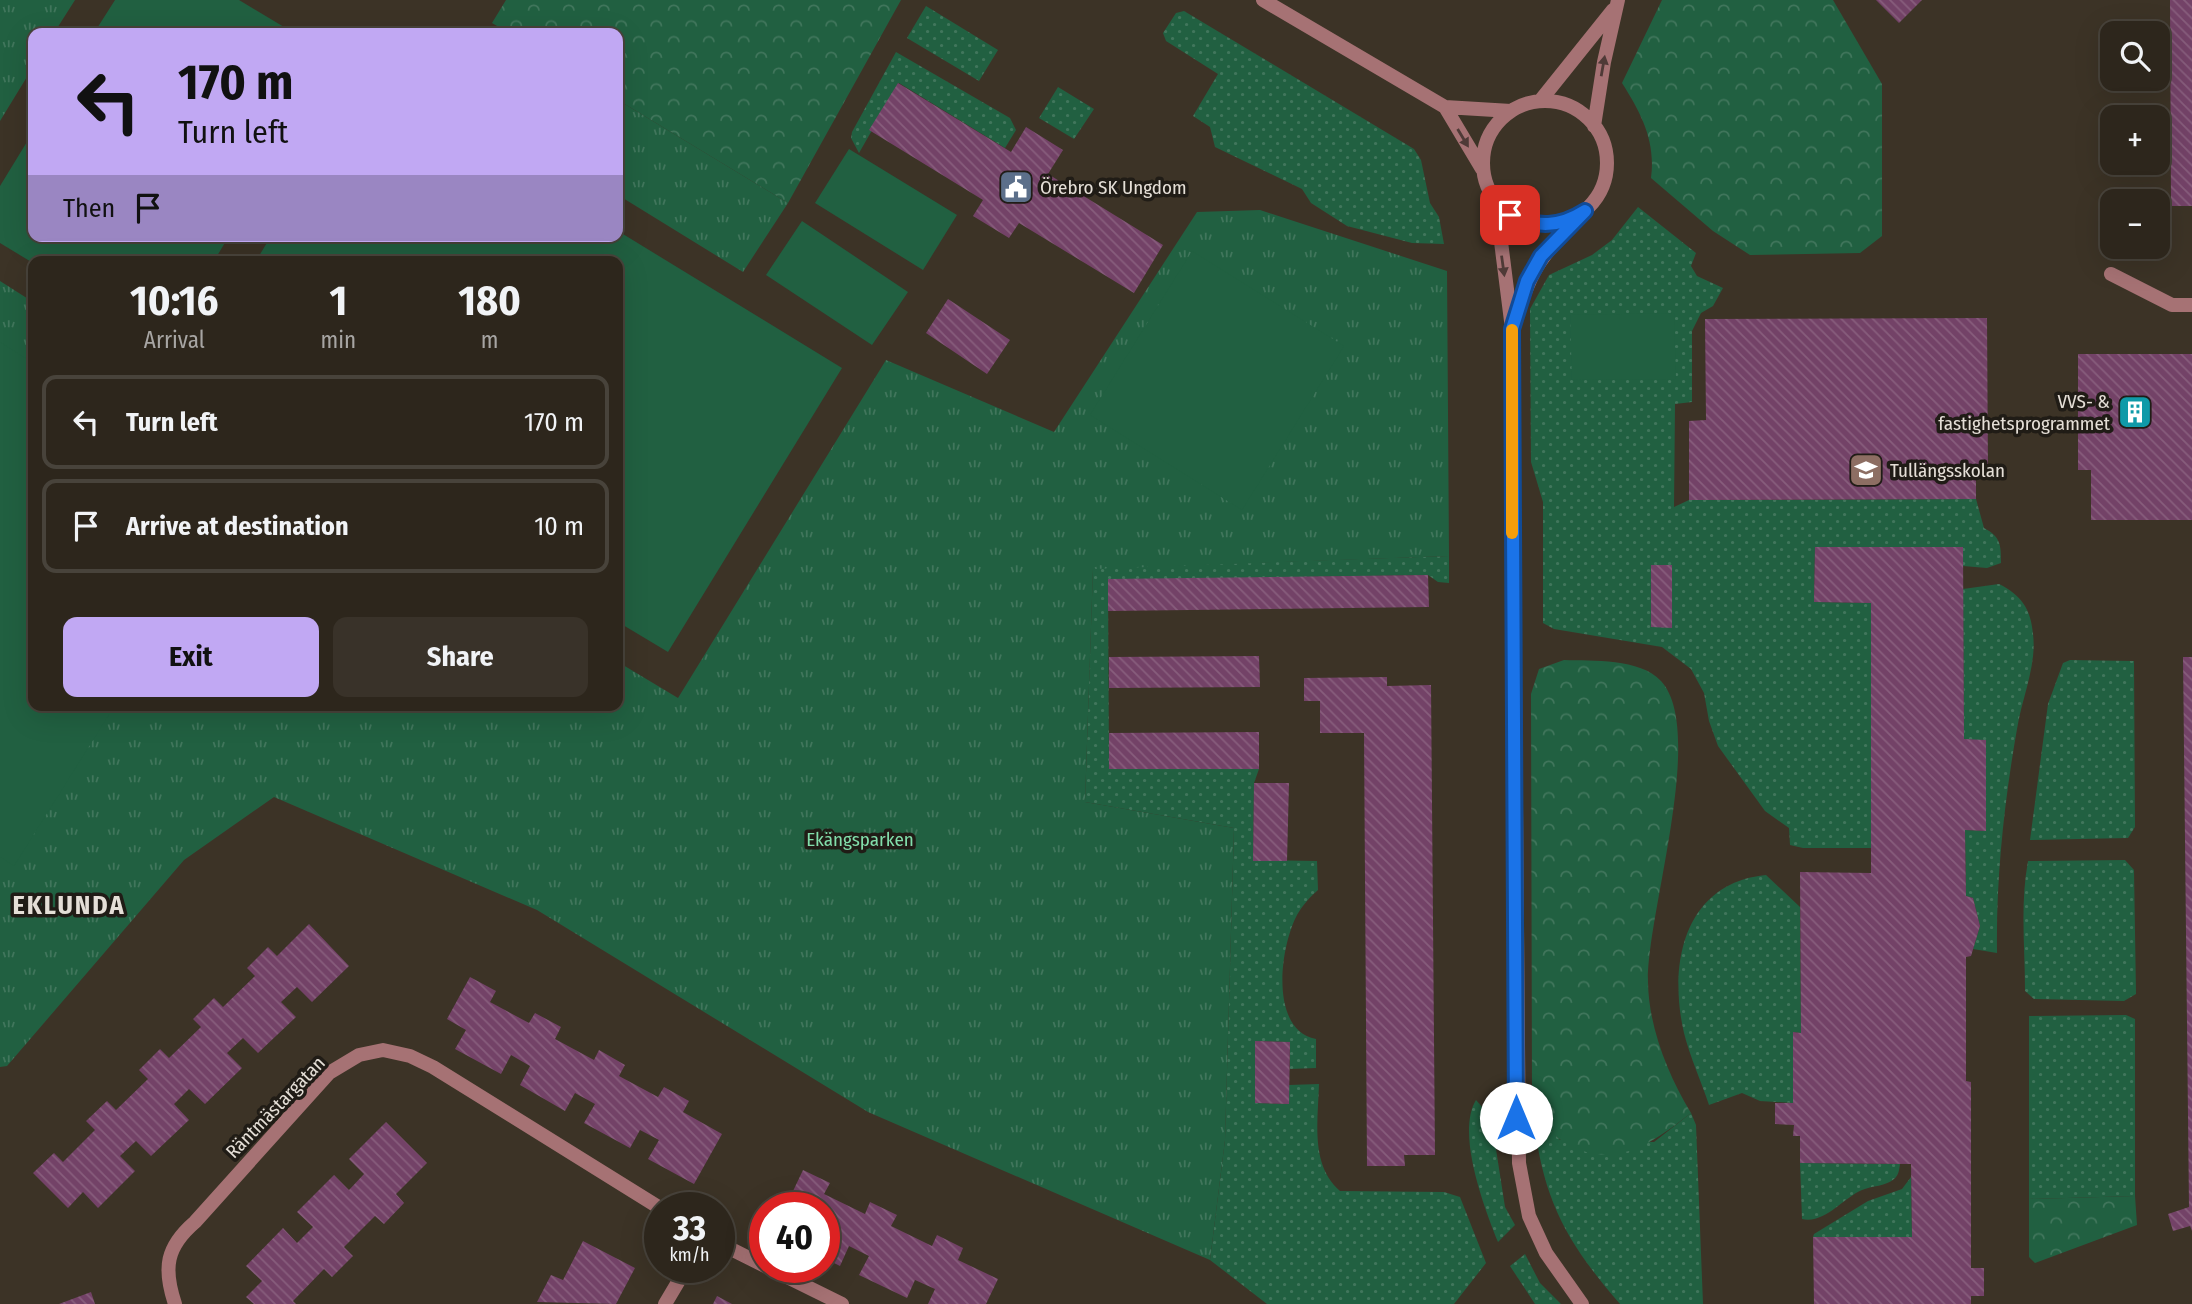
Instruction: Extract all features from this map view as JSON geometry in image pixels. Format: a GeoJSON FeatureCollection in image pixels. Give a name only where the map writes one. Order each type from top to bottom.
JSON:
{"type":"FeatureCollection","features":[{"type":"Feature","properties":{"kind":"street"},"geometry":{"type":"LineString","coordinates":[[1263,0],[1445,107],[1511,111],[1540,101],[1570,106],[1594,126],[1602,139],[1607,167],[1603,185],[1585,211],[1541,256],[1527,281],[1512,329]]}},
{"type":"Feature","properties":{"kind":"street"},"geometry":{"type":"LineString","coordinates":[[1540,101],[1617,3]]}},
{"type":"Feature","properties":{"kind":"street"},"geometry":{"type":"LineString","coordinates":[[1594,126],[1617,3]]}},
{"type":"Feature","properties":{"kind":"street"},"geometry":{"type":"LineString","coordinates":[[1445,107],[1482,169],[1487,187],[1496,202],[1510,215],[1527,223],[1542,225],[1572,219],[1585,211]]}},
{"type":"Feature","properties":{"kind":"street"},"geometry":{"type":"LineString","coordinates":[[1482,169],[1483,150],[1490,133],[1511,111]]}},
{"type":"Feature","properties":{"kind":"street"},"geometry":{"type":"LineString","coordinates":[[1496,202],[1512,329],[1519,1163],[1529,1216],[1546,1253],[1582,1304]]}},
{"type":"Feature","properties":{"kind":"street"},"geometry":{"type":"LineString","coordinates":[[2111,274],[2172,305],[2192,305]]}},
{"type":"Feature","properties":{"kind":"street","name":"Räntmästargatan"},"geometry":{"type":"LineString","coordinates":[[175,1304],[169,1287],[169,1259],[177,1237],[195,1222],[329,1073],[359,1055],[383,1050],[410,1056],[644,1198]]}},
{"type":"Feature","properties":{"kind":"street"},"geometry":{"type":"LineString","coordinates":[[665,1304],[677,1283]]}},
{"type":"Feature","properties":{"kind":"street"},"geometry":{"type":"LineString","coordinates":[[800,1283],[842,1304]]}},
{"type":"Feature","properties":{"kind":"green space"},"geometry":{"type":"Polygon","coordinates":[[[0,0],[75,0],[57,28],[28,28],[28,75],[0,121],[0,0]]]}},
{"type":"Feature","properties":{"kind":"green space"},"geometry":{"type":"Polygon","coordinates":[[[115,0],[239,0],[286,28],[97,28],[115,0]]]}},
{"type":"Feature","properties":{"kind":"green space"},"geometry":{"type":"Polygon","coordinates":[[[506,0],[901,0],[788,203],[623,103],[623,28],[500,28],[492,23],[506,0]]]}},
{"type":"Feature","properties":{"kind":"green space"},"geometry":{"type":"Polygon","coordinates":[[[1662,0],[1833,0],[1882,84],[1882,236],[1860,253],[1750,255],[1713,231],[1651,178],[1651,152],[1646,128],[1622,83],[1662,0]]]}},
{"type":"Feature","properties":{"kind":"green space"},"geometry":{"type":"Polygon","coordinates":[[[926,6],[998,50],[979,81],[907,38],[926,6]]]}},
{"type":"Feature","properties":{"kind":"green space"},"geometry":{"type":"Polygon","coordinates":[[[1184,11],[1414,149],[1421,160],[1430,203],[1439,217],[1444,244],[1412,243],[1347,226],[1311,203],[1302,189],[1215,147],[1210,127],[1193,116],[1218,74],[1166,41],[1163,33],[1176,13],[1184,11]]]}},
{"type":"Feature","properties":{"kind":"green space"},"geometry":{"type":"Polygon","coordinates":[[[896,52],[1010,118],[1016,130],[1005,148],[899,83],[859,153],[851,138],[852,132],[896,52]]]}},
{"type":"Feature","properties":{"kind":"green space"},"geometry":{"type":"Polygon","coordinates":[[[1058,87],[1094,109],[1074,139],[1039,118],[1058,87]]]}},
{"type":"Feature","properties":{"kind":"green space"},"geometry":{"type":"Polygon","coordinates":[[[623,103],[788,203],[743,272],[623,198],[623,103]]]}},
{"type":"Feature","properties":{"kind":"green space"},"geometry":{"type":"Polygon","coordinates":[[[28,140],[28,242],[225,242],[217,256],[28,256],[28,260],[0,243],[0,186],[28,140]]]}},
{"type":"Feature","properties":{"kind":"green space"},"geometry":{"type":"Polygon","coordinates":[[[849,149],[957,215],[923,270],[815,203],[849,149]]]}},
{"type":"Feature","properties":{"kind":"green space"},"geometry":{"type":"Polygon","coordinates":[[[1638,207],[1696,253],[1691,266],[1697,276],[1723,288],[1713,306],[1701,313],[1692,331],[1692,402],[1675,404],[1674,507],[1689,500],[1976,499],[1984,528],[1999,542],[2001,563],[1987,568],[1963,566],[1962,547],[1815,547],[1814,602],[1871,603],[1871,848],[1803,848],[1790,845],[1789,828],[1765,811],[1718,746],[1709,721],[1704,693],[1691,669],[1662,647],[1554,629],[1543,623],[1543,502],[1531,462],[1530,309],[1549,275],[1592,255],[1612,240],[1638,207]]]}},
{"type":"Feature","properties":{"kind":"green space","name":"Ekängsparken"},"geometry":{"type":"Polygon","coordinates":[[[1260,210],[1447,271],[1449,556],[1093,569],[1085,802],[1234,828],[1225,1140],[1210,1260],[868,1112],[537,910],[274,797],[184,860],[7,1066],[0,1067],[0,281],[28,299],[28,711],[623,711],[623,665],[678,698],[886,360],[1054,432],[1197,212],[1260,210]]]}},
{"type":"Feature","properties":{"kind":"green space"},"geometry":{"type":"Polygon","coordinates":[[[802,221],[908,292],[872,345],[766,275],[802,221]]]}},
{"type":"Feature","properties":{"kind":"green space"},"geometry":{"type":"Polygon","coordinates":[[[623,234],[842,368],[668,652],[623,625],[623,256],[259,256],[267,242],[623,242],[623,234]]]}},
{"type":"Feature","properties":{"kind":"green space"},"geometry":{"type":"Polygon","coordinates":[[[1192,251],[1344,346],[1242,510],[1090,415],[1192,251]]]}},
{"type":"Feature","properties":{"kind":"green space"},"geometry":{"type":"Polygon","coordinates":[[[1674,313],[1676,379],[1572,380],[1570,315],[1674,313]]]}},
{"type":"Feature","properties":{"kind":"green space"},"geometry":{"type":"Polygon","coordinates":[[[0,342],[28,360],[28,711],[111,711],[14,866],[0,857],[0,342]]]}},
{"type":"Feature","properties":{"kind":"green space"},"geometry":{"type":"Polygon","coordinates":[[[1449,556],[1449,583],[1438,582],[1428,575],[1108,580],[1109,769],[1259,769],[1254,783],[1253,860],[1317,861],[1318,890],[1301,908],[1291,929],[1283,966],[1282,986],[1291,1020],[1301,1032],[1316,1039],[1316,1068],[1290,1069],[1290,1042],[1256,1041],[1255,1103],[1289,1104],[1289,1085],[1319,1084],[1317,1127],[1320,1155],[1330,1180],[1340,1191],[1444,1192],[1460,1197],[1486,1263],[1454,1304],[1267,1304],[1210,1260],[1225,1140],[1234,828],[1085,802],[1093,568],[1449,556]]]}},
{"type":"Feature","properties":{"kind":"green space"},"geometry":{"type":"Polygon","coordinates":[[[1999,584],[2024,604],[2032,625],[2034,646],[2008,785],[1999,869],[1997,953],[1973,949],[1980,926],[1973,898],[1966,896],[1965,830],[1986,831],[1986,741],[1964,739],[1963,589],[1999,584]]]}},
{"type":"Feature","properties":{"kind":"green space"},"geometry":{"type":"Polygon","coordinates":[[[1564,660],[1615,662],[1641,668],[1652,674],[1661,681],[1674,706],[1678,740],[1677,781],[1650,953],[1648,983],[1652,1017],[1661,1051],[1691,1113],[1646,1144],[1615,1154],[1582,1151],[1564,1142],[1534,1120],[1531,694],[1539,669],[1564,660]]]}},
{"type":"Feature","properties":{"kind":"green space"},"geometry":{"type":"Polygon","coordinates":[[[2070,660],[2134,661],[2135,827],[2128,838],[2030,840],[2048,704],[2063,663],[2070,660]]]}},
{"type":"Feature","properties":{"kind":"green space"},"geometry":{"type":"Polygon","coordinates":[[[2125,860],[2134,870],[2136,994],[2124,1001],[2034,999],[2025,991],[2024,910],[2028,861],[2125,860]]]}},
{"type":"Feature","properties":{"kind":"green space"},"geometry":{"type":"Polygon","coordinates":[[[1766,875],[1800,907],[1801,1033],[1793,1032],[1793,1103],[1760,1101],[1742,1093],[1709,1105],[1684,1033],[1680,1007],[1681,955],[1688,931],[1700,910],[1716,893],[1738,881],[1766,875]]]}},
{"type":"Feature","properties":{"kind":"green space"},"geometry":{"type":"Polygon","coordinates":[[[2126,1015],[2135,1019],[2135,1196],[2029,1199],[2029,1016],[2126,1015]]]}},
{"type":"Feature","properties":{"kind":"green space"},"geometry":{"type":"Polygon","coordinates":[[[1476,1100],[1491,1117],[1505,1207],[1515,1225],[1498,1242],[1486,1210],[1470,1150],[1471,1114],[1476,1100]]]}},
{"type":"Feature","properties":{"kind":"green space"},"geometry":{"type":"Polygon","coordinates":[[[1691,1113],[1696,1125],[1703,1304],[1620,1304],[1586,1261],[1561,1220],[1544,1174],[1534,1120],[1544,1122],[1560,1140],[1654,1142],[1691,1113]]]}},
{"type":"Feature","properties":{"kind":"green space"},"geometry":{"type":"Polygon","coordinates":[[[1800,1163],[1900,1164],[1898,1174],[1891,1181],[1862,1190],[1826,1214],[1810,1220],[1802,1219],[1800,1163]]]}},
{"type":"Feature","properties":{"kind":"green space"},"geometry":{"type":"Polygon","coordinates":[[[1911,1177],[1912,1237],[1813,1237],[1868,1201],[1902,1189],[1911,1177]]]}},
{"type":"Feature","properties":{"kind":"green space"},"geometry":{"type":"Polygon","coordinates":[[[2135,1196],[2137,1225],[2035,1263],[2029,1257],[2029,1199],[2135,1196]]]}},
{"type":"Feature","properties":{"kind":"green space"},"geometry":{"type":"Polygon","coordinates":[[[1525,1254],[1540,1283],[1561,1304],[1535,1304],[1510,1266],[1525,1254]]]}},
{"type":"Feature","properties":{"kind":"building"},"geometry":{"type":"Polygon","coordinates":[[[1876,0],[1922,0],[1899,23],[1876,0]]]}},
{"type":"Feature","properties":{"kind":"building"},"geometry":{"type":"Polygon","coordinates":[[[2170,0],[2192,0],[2192,206],[2171,206],[2170,0]]]}},
{"type":"Feature","properties":{"kind":"building","name":"Örebro SK Ungdom"},"geometry":{"type":"Polygon","coordinates":[[[898,83],[1011,152],[1026,127],[1063,150],[1048,174],[1163,245],[1134,293],[1019,223],[1009,238],[973,216],[983,200],[869,130],[898,83]]]}},
{"type":"Feature","properties":{"kind":"building"},"geometry":{"type":"Polygon","coordinates":[[[948,299],[1010,340],[987,374],[926,333],[948,299]]]}},
{"type":"Feature","properties":{"kind":"building"},"geometry":{"type":"Polygon","coordinates":[[[1987,318],[1988,474],[1976,474],[1976,499],[1689,500],[1689,421],[1706,420],[1705,319],[1987,318]]]}},
{"type":"Feature","properties":{"kind":"building","name":"VVS- & fastighetsprogrammet"},"geometry":{"type":"Polygon","coordinates":[[[2078,354],[2192,354],[2192,520],[2091,520],[2091,470],[2078,470],[2078,354]]]}},
{"type":"Feature","properties":{"kind":"building"},"geometry":{"type":"Polygon","coordinates":[[[1815,547],[1963,547],[1964,739],[1986,740],[1986,831],[1965,830],[1966,896],[1973,898],[1980,926],[1971,956],[1966,957],[1966,1081],[1971,1082],[1971,1268],[1984,1268],[1984,1296],[1971,1296],[1971,1304],[1814,1304],[1813,1237],[1912,1237],[1911,1164],[1800,1163],[1800,1136],[1793,1136],[1794,1125],[1775,1124],[1775,1103],[1793,1103],[1793,1032],[1801,1033],[1800,872],[1871,873],[1871,603],[1814,602],[1815,547]]]}},
{"type":"Feature","properties":{"kind":"building"},"geometry":{"type":"Polygon","coordinates":[[[1651,565],[1672,565],[1672,628],[1651,627],[1651,565]]]}},
{"type":"Feature","properties":{"kind":"building"},"geometry":{"type":"Polygon","coordinates":[[[1428,575],[1429,607],[1108,611],[1108,579],[1428,575]]]}},
{"type":"Feature","properties":{"kind":"building"},"geometry":{"type":"Polygon","coordinates":[[[1259,656],[1260,687],[1109,688],[1109,657],[1259,656]]]}},
{"type":"Feature","properties":{"kind":"building"},"geometry":{"type":"Polygon","coordinates":[[[2183,657],[2192,657],[2192,1231],[2190,1226],[2173,1231],[2168,1214],[2189,1207],[2183,657]]]}},
{"type":"Feature","properties":{"kind":"building"},"geometry":{"type":"Polygon","coordinates":[[[1387,677],[1387,686],[1431,685],[1435,1155],[1404,1155],[1405,1166],[1367,1166],[1364,733],[1320,733],[1320,701],[1304,701],[1304,678],[1387,677]]]}},
{"type":"Feature","properties":{"kind":"building"},"geometry":{"type":"Polygon","coordinates":[[[1259,732],[1259,769],[1109,769],[1109,733],[1259,732]]]}},
{"type":"Feature","properties":{"kind":"building"},"geometry":{"type":"Polygon","coordinates":[[[1254,783],[1289,783],[1287,861],[1253,861],[1254,783]]]}},
{"type":"Feature","properties":{"kind":"building"},"geometry":{"type":"Polygon","coordinates":[[[309,924],[349,966],[312,1002],[297,987],[281,1002],[296,1017],[258,1053],[243,1038],[227,1053],[242,1068],[205,1104],[189,1089],[174,1104],[189,1120],[151,1156],[136,1141],[120,1156],[135,1171],[98,1208],[83,1192],[68,1208],[33,1173],[54,1153],[63,1162],[95,1130],[86,1121],[107,1101],[116,1110],[148,1079],[139,1070],[160,1049],[169,1058],[201,1027],[193,1019],[214,998],[223,1007],[255,976],[247,968],[268,947],[277,956],[309,924]]]}},
{"type":"Feature","properties":{"kind":"building"},"geometry":{"type":"Polygon","coordinates":[[[470,977],[496,991],[490,1002],[529,1023],[535,1013],[561,1027],[555,1039],[594,1060],[599,1050],[625,1065],[619,1076],[658,1097],[664,1087],[689,1101],[683,1112],[722,1134],[694,1184],[648,1159],[659,1140],[640,1130],[630,1148],[584,1123],[595,1104],[575,1093],[565,1111],[520,1085],[530,1066],[511,1055],[501,1074],[455,1049],[466,1030],[447,1019],[470,977]]]}},
{"type":"Feature","properties":{"kind":"building"},"geometry":{"type":"Polygon","coordinates":[[[1255,1041],[1290,1042],[1289,1104],[1255,1103],[1255,1041]]]}},
{"type":"Feature","properties":{"kind":"building"},"geometry":{"type":"Polygon","coordinates":[[[386,1122],[427,1163],[396,1194],[404,1203],[384,1224],[375,1216],[344,1247],[353,1256],[332,1277],[324,1269],[293,1301],[296,1304],[254,1304],[246,1297],[262,1281],[246,1266],[283,1228],[297,1243],[313,1227],[297,1212],[334,1175],[349,1190],[364,1174],[349,1159],[386,1122]]]}},
{"type":"Feature","properties":{"kind":"building"},"geometry":{"type":"Polygon","coordinates":[[[803,1170],[830,1183],[825,1192],[793,1192],[803,1170]]]}},
{"type":"Feature","properties":{"kind":"building"},"geometry":{"type":"Polygon","coordinates":[[[840,1202],[865,1214],[870,1202],[897,1215],[891,1226],[932,1246],[937,1235],[963,1248],[958,1260],[998,1279],[986,1304],[928,1304],[935,1289],[915,1280],[907,1298],[859,1275],[869,1256],[849,1246],[840,1266],[840,1202]]]}},
{"type":"Feature","properties":{"kind":"building"},"geometry":{"type":"Polygon","coordinates":[[[583,1241],[635,1268],[616,1304],[537,1302],[551,1275],[563,1280],[583,1241]]]}},
{"type":"Feature","properties":{"kind":"building"},"geometry":{"type":"Polygon","coordinates":[[[91,1292],[95,1304],[59,1304],[91,1292]]]}},
{"type":"Feature","properties":{"kind":"building"},"geometry":{"type":"Polygon","coordinates":[[[717,1296],[732,1304],[713,1304],[717,1296]]]}},
{"type":"Feature","properties":{"kind":"slow traffic"},"geometry":{"type":"LineString","coordinates":[[1512,330],[1512,533]]}},
{"type":"Feature","properties":{"kind":"place","name":"Örebro SK Ungdom"},"geometry":{"type":"Point","coordinates":[1016,187]}},
{"type":"Feature","properties":{"kind":"place","name":"VVS- & fastighetsprogrammet"},"geometry":{"type":"Point","coordinates":[2135,412]}},
{"type":"Feature","properties":{"kind":"place","name":"Tullängsskolan"},"geometry":{"type":"Point","coordinates":[1866,470]}},
{"type":"Feature","properties":{"kind":"district","name":"EKLUNDA"},"geometry":{"type":"Point","coordinates":[69,905]}},
{"type":"Feature","properties":{"kind":"route"},"geometry":{"type":"LineString","coordinates":[[1510,215],[1527,223],[1542,225],[1558,224],[1585,211],[1541,256],[1527,281],[1512,329],[1516,1118]]}}]}
